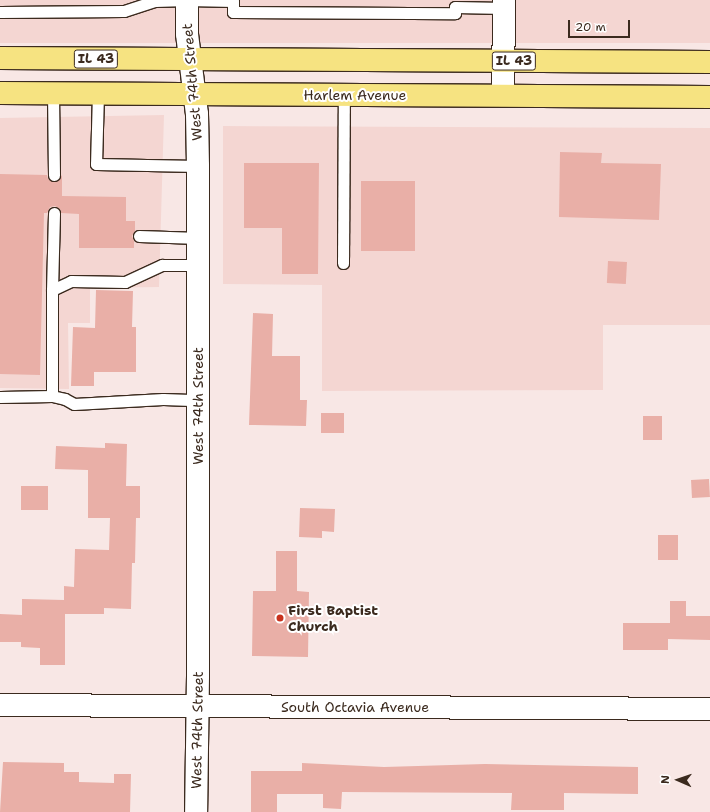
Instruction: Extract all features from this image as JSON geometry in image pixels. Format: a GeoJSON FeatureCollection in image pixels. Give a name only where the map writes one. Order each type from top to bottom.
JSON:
{"type":"FeatureCollection","features":[{"type":"Feature","properties":{"kind":"main road","name":"IL 43"},"geometry":{"type":"LineString","coordinates":[[0,58],[710,62]]}},
{"type":"Feature","properties":{"kind":"main road","name":"Harlem Avenue"},"geometry":{"type":"LineString","coordinates":[[0,93],[710,97]]}},
{"type":"Feature","properties":{"kind":"street","name":"West 74th Street"},"geometry":{"type":"LineString","coordinates":[[187,0],[187,34],[196,94],[199,238],[196,812]]}},
{"type":"Feature","properties":{"kind":"street"},"geometry":{"type":"LineString","coordinates":[[503,95],[504,4]]}},
{"type":"Feature","properties":{"kind":"street","name":"South Octavia Avenue"},"geometry":{"type":"LineString","coordinates":[[0,704],[710,709]]}},
{"type":"Feature","properties":{"kind":"lane"},"geometry":{"type":"LineString","coordinates":[[0,12],[124,11],[155,1],[187,0],[233,1],[233,12],[455,13],[455,7],[504,4]]}},
{"type":"Feature","properties":{"kind":"lane"},"geometry":{"type":"LineString","coordinates":[[54,93],[54,175]]}},
{"type":"Feature","properties":{"kind":"lane"},"geometry":{"type":"LineString","coordinates":[[98,93],[96,164],[198,166]]}},
{"type":"Feature","properties":{"kind":"lane"},"geometry":{"type":"LineString","coordinates":[[343,263],[344,94]]}},
{"type":"Feature","properties":{"kind":"lane"},"geometry":{"type":"LineString","coordinates":[[52,396],[54,213]]}},
{"type":"Feature","properties":{"kind":"lane"},"geometry":{"type":"LineString","coordinates":[[139,236],[199,238]]}},
{"type":"Feature","properties":{"kind":"lane"},"geometry":{"type":"LineString","coordinates":[[52,290],[71,281],[125,282],[162,265],[199,266]]}},
{"type":"Feature","properties":{"kind":"lane"},"geometry":{"type":"LineString","coordinates":[[0,397],[52,396],[65,399],[74,404],[163,399],[198,400]]}},
{"type":"Feature","properties":{"kind":"shaded area"},"geometry":{"type":"Polygon","coordinates":[[[0,0],[710,0],[710,43],[0,43],[0,0]]]}},
{"type":"Feature","properties":{"kind":"shaded area"},"geometry":{"type":"Polygon","coordinates":[[[164,115],[159,287],[90,288],[90,323],[68,323],[69,389],[0,388],[0,118],[164,115]]]}},
{"type":"Feature","properties":{"kind":"shaded area"},"geometry":{"type":"Polygon","coordinates":[[[223,126],[710,128],[710,325],[603,325],[603,390],[322,391],[322,285],[223,284],[223,126]]]}},
{"type":"Feature","properties":{"kind":"building"},"geometry":{"type":"Polygon","coordinates":[[[560,152],[602,153],[601,163],[661,164],[659,220],[559,217],[560,152]]]}},
{"type":"Feature","properties":{"kind":"building"},"geometry":{"type":"Polygon","coordinates":[[[244,163],[319,163],[318,274],[282,274],[282,228],[244,228],[244,163]]]}},
{"type":"Feature","properties":{"kind":"building"},"geometry":{"type":"Polygon","coordinates":[[[0,174],[47,175],[48,179],[54,182],[58,181],[62,175],[62,196],[126,197],[126,221],[135,221],[135,231],[132,236],[134,248],[79,248],[79,214],[61,213],[60,209],[55,206],[50,207],[47,213],[44,213],[40,375],[0,374],[0,174]]]}},
{"type":"Feature","properties":{"kind":"building"},"geometry":{"type":"Polygon","coordinates":[[[361,181],[415,181],[415,251],[361,251],[361,181]]]}},
{"type":"Feature","properties":{"kind":"building"},"geometry":{"type":"Polygon","coordinates":[[[608,261],[627,262],[626,284],[607,283],[608,261]]]}},
{"type":"Feature","properties":{"kind":"building"},"geometry":{"type":"Polygon","coordinates":[[[96,290],[133,291],[132,327],[136,327],[136,372],[94,372],[94,386],[71,386],[73,327],[95,328],[96,290]]]}},
{"type":"Feature","properties":{"kind":"building"},"geometry":{"type":"Polygon","coordinates":[[[253,313],[273,314],[272,356],[300,356],[300,400],[307,400],[306,426],[249,425],[253,313]]]}},
{"type":"Feature","properties":{"kind":"building"},"geometry":{"type":"Polygon","coordinates":[[[321,413],[344,413],[344,433],[321,433],[321,413]]]}},
{"type":"Feature","properties":{"kind":"building"},"geometry":{"type":"Polygon","coordinates":[[[643,416],[662,416],[662,440],[643,440],[643,416]]]}},
{"type":"Feature","properties":{"kind":"building"},"geometry":{"type":"Polygon","coordinates":[[[105,443],[127,444],[126,486],[140,486],[140,518],[136,518],[135,563],[132,563],[131,609],[104,608],[104,614],[65,614],[65,665],[40,665],[40,648],[21,647],[21,642],[0,642],[0,614],[22,615],[22,599],[64,600],[64,586],[74,587],[75,549],[109,550],[110,518],[88,518],[88,470],[55,469],[56,446],[105,448],[105,443]]]}},
{"type":"Feature","properties":{"kind":"building"},"geometry":{"type":"Polygon","coordinates":[[[709,479],[710,497],[692,498],[691,480],[709,479]]]}},
{"type":"Feature","properties":{"kind":"building"},"geometry":{"type":"Polygon","coordinates":[[[21,486],[48,486],[48,510],[21,510],[21,486]]]}},
{"type":"Feature","properties":{"kind":"building"},"geometry":{"type":"Polygon","coordinates":[[[300,508],[335,509],[334,532],[322,531],[322,538],[299,537],[300,508]]]}},
{"type":"Feature","properties":{"kind":"building"},"geometry":{"type":"Polygon","coordinates":[[[658,535],[678,535],[678,560],[658,560],[658,535]]]}},
{"type":"Feature","properties":{"kind":"building"},"geometry":{"type":"Polygon","coordinates":[[[276,551],[297,551],[297,591],[309,592],[308,657],[252,656],[253,591],[276,591],[276,551]]]}},
{"type":"Feature","properties":{"kind":"building"},"geometry":{"type":"Polygon","coordinates":[[[670,601],[686,601],[686,616],[710,616],[710,640],[668,639],[668,650],[623,650],[623,623],[670,623],[670,601]]]}},
{"type":"Feature","properties":{"kind":"building"},"geometry":{"type":"Polygon","coordinates":[[[3,762],[64,763],[64,772],[79,772],[79,782],[114,783],[114,774],[131,774],[130,812],[0,812],[3,762]]]}},
{"type":"Feature","properties":{"kind":"building"},"geometry":{"type":"Polygon","coordinates":[[[302,763],[384,767],[485,764],[638,767],[638,794],[564,793],[564,810],[511,810],[512,793],[342,792],[341,809],[323,808],[323,794],[277,794],[277,812],[251,812],[251,771],[302,771],[302,763]]]}},
{"type":"Feature","properties":{"kind":"place","name":"First Baptist Church"},"geometry":{"type":"Point","coordinates":[280,618]}}]}
